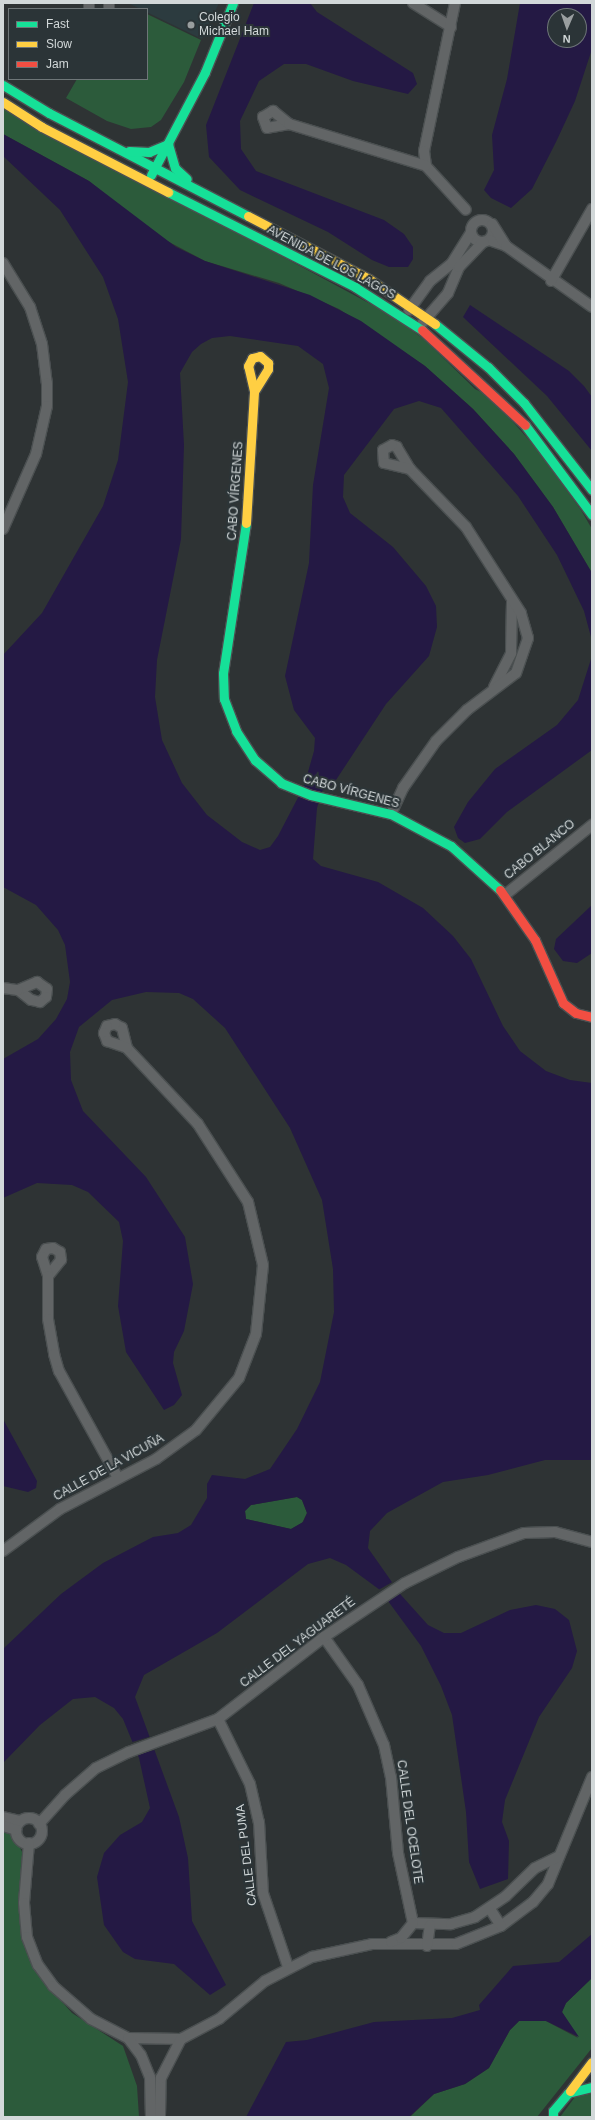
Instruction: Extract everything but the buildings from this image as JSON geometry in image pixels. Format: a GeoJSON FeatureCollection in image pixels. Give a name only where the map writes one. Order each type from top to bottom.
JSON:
{"type":"FeatureCollection","features":[{"type":"Feature","properties":{"kind":"street"},"geometry":{"type":"LineString","coordinates":[[148,181],[205,72],[233,3]]}},
{"type":"Feature","properties":{"kind":"street"},"geometry":{"type":"LineString","coordinates":[[413,3],[451,27]]}},
{"type":"Feature","properties":{"kind":"street"},"geometry":{"type":"LineString","coordinates":[[426,166],[424,140],[451,27],[455,3]]}},
{"type":"Feature","properties":{"kind":"street","name":"AVENIDA DE LOS LAGOS"},"geometry":{"type":"LineString","coordinates":[[3,85],[113,146],[369,279],[412,305],[429,317],[488,367],[524,403],[592,490]]}},
{"type":"Feature","properties":{"kind":"street","name":"AVENIDA DE LOS LAGOS"},"geometry":{"type":"LineString","coordinates":[[3,102],[42,127],[355,287],[418,326],[508,406],[541,443],[592,515]]}},
{"type":"Feature","properties":{"kind":"street"},"geometry":{"type":"LineString","coordinates":[[289,124],[426,166],[466,210],[488,222],[506,246],[551,281],[592,307]]}},
{"type":"Feature","properties":{"kind":"street"},"geometry":{"type":"LineString","coordinates":[[113,146],[142,153],[168,144]]}},
{"type":"Feature","properties":{"kind":"street"},"geometry":{"type":"LineString","coordinates":[[168,144],[176,168],[210,196]]}},
{"type":"Feature","properties":{"kind":"street"},"geometry":{"type":"LineString","coordinates":[[466,210],[474,239],[506,246]]}},
{"type":"Feature","properties":{"kind":"street"},"geometry":{"type":"LineString","coordinates":[[551,281],[592,210]]}},
{"type":"Feature","properties":{"kind":"street"},"geometry":{"type":"LineString","coordinates":[[404,318],[430,281],[452,262],[472,229],[488,222]]}},
{"type":"Feature","properties":{"kind":"street"},"geometry":{"type":"LineString","coordinates":[[418,326],[429,317],[448,293],[459,267],[493,234],[488,222]]}},
{"type":"Feature","properties":{"kind":"street"},"geometry":{"type":"LineString","coordinates":[[3,263],[19,285],[36,325],[47,383],[47,406],[38,448],[3,529]]}},
{"type":"Feature","properties":{"kind":"street","name":"CABO VÍRGENES"},"geometry":{"type":"LineString","coordinates":[[254,391],[243,558],[224,660],[223,692],[229,717],[245,747],[265,770],[295,790],[330,800],[391,814],[451,846],[506,895],[535,940],[563,1003],[576,1013],[592,1017]]}},
{"type":"Feature","properties":{"kind":"street"},"geometry":{"type":"LineString","coordinates":[[391,814],[410,777],[436,741],[493,688],[516,673],[526,650],[526,625],[512,599],[466,527],[410,469]]}},
{"type":"Feature","properties":{"kind":"street"},"geometry":{"type":"LineString","coordinates":[[493,688],[511,653],[515,619],[512,599]]}},
{"type":"Feature","properties":{"kind":"street","name":"CABO BLANCO"},"geometry":{"type":"LineString","coordinates":[[506,895],[592,825]]}},
{"type":"Feature","properties":{"kind":"street"},"geometry":{"type":"LineString","coordinates":[[3,988],[18,990]]}},
{"type":"Feature","properties":{"kind":"street","name":"CALLE DE LA VICUÑA"},"geometry":{"type":"LineString","coordinates":[[3,1551],[60,1509],[117,1476],[178,1445],[227,1395],[250,1354],[264,1288],[260,1243],[238,1182],[198,1124],[126,1048]]}},
{"type":"Feature","properties":{"kind":"street"},"geometry":{"type":"LineString","coordinates":[[48,1276],[48,1319],[60,1371],[117,1476]]}},
{"type":"Feature","properties":{"kind":"street","name":"CALLE DEL YAGUARETÉ"},"geometry":{"type":"LineString","coordinates":[[40,1824],[80,1780],[129,1752],[161,1742],[218,1719],[324,1637],[377,1600],[405,1583],[458,1557],[524,1532],[555,1532],[592,1542]]}},
{"type":"Feature","properties":{"kind":"street","name":"CALLE DEL OCELOTE"},"geometry":{"type":"LineString","coordinates":[[324,1637],[365,1699],[384,1745],[391,1777],[398,1853],[413,1923]]}},
{"type":"Feature","properties":{"kind":"street","name":"CALLE DEL PUMA"},"geometry":{"type":"LineString","coordinates":[[218,1719],[242,1763],[256,1804],[263,1892],[288,1967]]}},
{"type":"Feature","properties":{"kind":"street"},"geometry":{"type":"LineString","coordinates":[[128,2038],[181,2039],[216,2021],[288,1967],[342,1948],[390,1943],[426,1946],[466,1941],[501,1926],[533,1902],[548,1884],[592,1777]]}},
{"type":"Feature","properties":{"kind":"street"},"geometry":{"type":"LineString","coordinates":[[3,1817],[18,1826],[21,1841],[29,1843],[39,1838],[40,1824],[33,1819],[18,1826],[3,1826]]}},
{"type":"Feature","properties":{"kind":"street"},"geometry":{"type":"LineString","coordinates":[[29,1843],[24,1909],[27,1937],[38,1966],[52,1986],[81,2011],[128,2038],[147,2065],[152,2086],[151,2117]]}},
{"type":"Feature","properties":{"kind":"street"},"geometry":{"type":"LineString","coordinates":[[390,1943],[404,1934],[413,1923],[430,1926],[463,1922],[490,1909],[535,1868],[558,1857]]}},
{"type":"Feature","properties":{"kind":"street"},"geometry":{"type":"LineString","coordinates":[[490,1909],[501,1926]]}},
{"type":"Feature","properties":{"kind":"street"},"geometry":{"type":"LineString","coordinates":[[426,1946],[430,1926]]}},
{"type":"Feature","properties":{"kind":"street"},"geometry":{"type":"LineString","coordinates":[[404,1934],[410,1944]]}},
{"type":"Feature","properties":{"kind":"street"},"geometry":{"type":"LineString","coordinates":[[160,2117],[160,2091],[166,2065],[181,2039]]}},
{"type":"Feature","properties":{"kind":"street"},"geometry":{"type":"LineString","coordinates":[[551,2115],[592,2062]]}},
{"type":"Feature","properties":{"kind":"street"},"geometry":{"type":"LineString","coordinates":[[147,2065],[166,2065]]}},
{"type":"Feature","properties":{"kind":"street"},"geometry":{"type":"LineString","coordinates":[[568,2093],[581,2087],[592,2087]]}},
{"type":"Feature","properties":{"kind":"shaded area","name":"Colegio Michael Ham"},"geometry":{"type":"Polygon","coordinates":[[[128,3],[219,3],[202,39],[148,13],[148,8],[138,8],[128,3]]]}},
{"type":"Feature","properties":{"kind":"shaded area"},"geometry":{"type":"Polygon","coordinates":[[[254,3],[310,3],[317,12],[413,73],[417,84],[408,94],[353,81],[306,64],[284,64],[259,81],[240,121],[241,149],[256,171],[384,220],[404,234],[413,247],[413,259],[408,267],[389,267],[372,260],[328,232],[240,190],[209,157],[206,125],[254,3]]]}},
{"type":"Feature","properties":{"kind":"shaded area"},"geometry":{"type":"Polygon","coordinates":[[[520,3],[592,3],[592,49],[575,101],[532,189],[511,208],[491,198],[484,190],[494,170],[492,135],[507,79],[520,3]]]}},
{"type":"Feature","properties":{"kind":"shaded area"},"geometry":{"type":"Polygon","coordinates":[[[3,134],[89,181],[176,247],[205,261],[310,295],[361,321],[425,366],[473,409],[514,454],[553,507],[592,573],[592,750],[507,812],[480,839],[465,843],[458,838],[454,827],[468,802],[495,769],[557,725],[578,700],[591,659],[591,637],[584,611],[557,555],[518,496],[441,408],[419,401],[394,409],[344,475],[343,497],[350,513],[393,547],[426,586],[436,606],[437,627],[429,656],[386,704],[334,783],[322,791],[317,808],[313,859],[321,866],[378,882],[423,908],[453,936],[471,959],[503,1026],[520,1051],[546,1071],[570,1080],[592,1083],[592,1460],[545,1460],[488,1475],[443,1482],[387,1513],[370,1531],[368,1548],[401,1595],[428,1625],[444,1633],[461,1633],[510,1610],[536,1605],[555,1609],[569,1620],[577,1651],[572,1668],[539,1717],[505,1800],[502,1822],[509,1841],[508,1879],[480,1889],[469,1862],[466,1812],[452,1715],[441,1686],[421,1646],[380,1590],[346,1565],[330,1558],[308,1564],[217,1633],[144,1675],[135,1697],[179,1817],[188,1858],[192,1921],[226,1985],[210,1995],[174,1964],[135,1959],[123,1952],[104,1925],[97,1877],[104,1853],[120,1835],[142,1822],[150,1808],[139,1758],[123,1719],[114,1708],[95,1697],[73,1699],[40,1725],[3,1763],[3,1649],[61,1594],[103,1563],[153,1537],[178,1533],[191,1525],[207,1498],[207,1484],[212,1475],[245,1479],[270,1469],[297,1429],[320,1382],[334,1312],[333,1269],[322,1200],[290,1128],[225,1028],[193,999],[179,993],[146,992],[112,1000],[79,1027],[70,1052],[71,1080],[83,1111],[146,1177],[185,1237],[193,1284],[184,1331],[174,1352],[173,1363],[182,1395],[174,1405],[164,1410],[126,1352],[118,1306],[123,1241],[119,1222],[88,1192],[72,1185],[37,1183],[3,1198],[3,1059],[38,1039],[56,1019],[67,999],[70,982],[65,945],[58,930],[36,905],[3,887],[3,655],[42,613],[103,506],[118,460],[128,382],[118,319],[103,277],[60,210],[3,156],[3,134]],[[230,336],[212,338],[201,344],[192,352],[180,373],[184,445],[181,539],[157,660],[155,697],[162,740],[182,783],[207,815],[242,842],[260,850],[270,847],[278,836],[304,786],[314,751],[315,738],[294,710],[285,676],[309,563],[313,485],[329,388],[323,364],[298,346],[230,336]],[[297,1497],[251,1505],[245,1511],[246,1519],[291,1529],[303,1522],[307,1513],[302,1500],[297,1497]]]}},
{"type":"Feature","properties":{"kind":"shaded area"},"geometry":{"type":"Polygon","coordinates":[[[470,305],[569,371],[584,386],[592,397],[592,451],[547,396],[463,317],[470,305]]]}},
{"type":"Feature","properties":{"kind":"shaded area"},"geometry":{"type":"Polygon","coordinates":[[[592,905],[592,953],[577,963],[563,961],[554,949],[556,939],[592,905]]]}},
{"type":"Feature","properties":{"kind":"shaded area"},"geometry":{"type":"Polygon","coordinates":[[[3,1419],[37,1481],[36,1488],[28,1492],[3,1486],[3,1419]]]}},
{"type":"Feature","properties":{"kind":"shaded area"},"geometry":{"type":"Polygon","coordinates":[[[592,1934],[592,1978],[566,2003],[562,2012],[579,2037],[546,2021],[519,2021],[510,2030],[489,2068],[465,2084],[434,2094],[409,2117],[246,2117],[286,2042],[307,2040],[374,2022],[452,2018],[480,2010],[479,2005],[513,1966],[559,1962],[592,1934]]]}},
{"type":"Feature","properties":{"kind":"green space"},"geometry":{"type":"Polygon","coordinates":[[[148,14],[201,40],[184,82],[161,120],[151,127],[131,129],[107,121],[66,98],[76,80],[148,80],[148,14]]]}},
{"type":"Feature","properties":{"kind":"green space"},"geometry":{"type":"Polygon","coordinates":[[[3,106],[391,315],[425,340],[475,389],[491,397],[536,448],[581,510],[592,529],[592,573],[553,507],[514,454],[473,409],[425,366],[339,309],[279,283],[205,261],[156,235],[89,181],[3,134],[3,106]]]}},
{"type":"Feature","properties":{"kind":"green space"},"geometry":{"type":"Polygon","coordinates":[[[297,1497],[302,1500],[307,1513],[302,1523],[291,1529],[246,1519],[245,1511],[251,1505],[297,1497]]]}},
{"type":"Feature","properties":{"kind":"green space"},"geometry":{"type":"Polygon","coordinates":[[[3,1831],[14,1835],[23,1854],[21,1903],[24,1944],[41,1978],[72,2013],[123,2046],[137,2086],[139,2117],[3,2117],[3,1831]]]}},
{"type":"Feature","properties":{"kind":"green space"},"geometry":{"type":"Polygon","coordinates":[[[592,1978],[592,2048],[537,2117],[410,2117],[434,2094],[465,2084],[489,2068],[510,2030],[519,2021],[546,2021],[578,2038],[562,2012],[566,2003],[592,1978]]]}},
{"type":"Feature","properties":{"kind":"green space"},"geometry":{"type":"Polygon","coordinates":[[[592,2092],[592,2117],[560,2117],[578,2093],[592,2092]]]}},
{"type":"Feature","properties":{"kind":"pier"},"geometry":{"type":"Polygon","coordinates":[[[394,1581],[401,1593],[385,1603],[378,1590],[394,1581]]]}},
{"type":"Feature","properties":{"kind":"pier"},"geometry":{"type":"Polygon","coordinates":[[[152,1736],[156,1749],[134,1756],[130,1743],[152,1736]]]}},
{"type":"Feature","properties":{"kind":"traffic: fast"},"geometry":{"type":"LineString","coordinates":[[151,175],[205,72],[233,3]]}},
{"type":"Feature","properties":{"kind":"traffic: fast"},"geometry":{"type":"LineString","coordinates":[[3,85],[49,113],[248,216]]}},
{"type":"Feature","properties":{"kind":"traffic: fast"},"geometry":{"type":"LineString","coordinates":[[129,151],[149,152],[168,144],[175,168],[187,179]]}},
{"type":"Feature","properties":{"kind":"traffic: fast"},"geometry":{"type":"LineString","coordinates":[[168,192],[355,287],[422,330]]}},
{"type":"Feature","properties":{"kind":"traffic: fast"},"geometry":{"type":"LineString","coordinates":[[435,324],[488,367],[524,403],[592,490]]}},
{"type":"Feature","properties":{"kind":"traffic: fast"},"geometry":{"type":"LineString","coordinates":[[525,425],[592,515]]}},
{"type":"Feature","properties":{"kind":"traffic: fast"},"geometry":{"type":"LineString","coordinates":[[246,523],[223,673],[224,699],[236,731],[255,760],[281,783],[311,795],[391,814],[451,846],[500,890]]}},
{"type":"Feature","properties":{"kind":"traffic: fast"},"geometry":{"type":"LineString","coordinates":[[553,2117],[553,2111],[568,2093],[592,2087]]}},
{"type":"Feature","properties":{"kind":"traffic: slow"},"geometry":{"type":"LineString","coordinates":[[3,102],[42,127],[168,192]]}},
{"type":"Feature","properties":{"kind":"traffic: slow"},"geometry":{"type":"LineString","coordinates":[[248,216],[369,279],[435,324]]}},
{"type":"Feature","properties":{"kind":"traffic: slow"},"geometry":{"type":"LineString","coordinates":[[246,523],[254,391],[248,366],[252,358],[260,356],[268,363],[268,369],[254,391]]}},
{"type":"Feature","properties":{"kind":"traffic: slow"},"geometry":{"type":"LineString","coordinates":[[570,2091],[592,2062]]}},
{"type":"Feature","properties":{"kind":"traffic: jam"},"geometry":{"type":"LineString","coordinates":[[422,330],[525,425]]}},
{"type":"Feature","properties":{"kind":"traffic: jam"},"geometry":{"type":"LineString","coordinates":[[500,890],[535,940],[563,1003],[576,1013],[592,1017]]}},
{"type":"Feature","properties":{"kind":"place","name":"Colegio Michael Ham"},"geometry":{"type":"Point","coordinates":[191,25]}}]}
